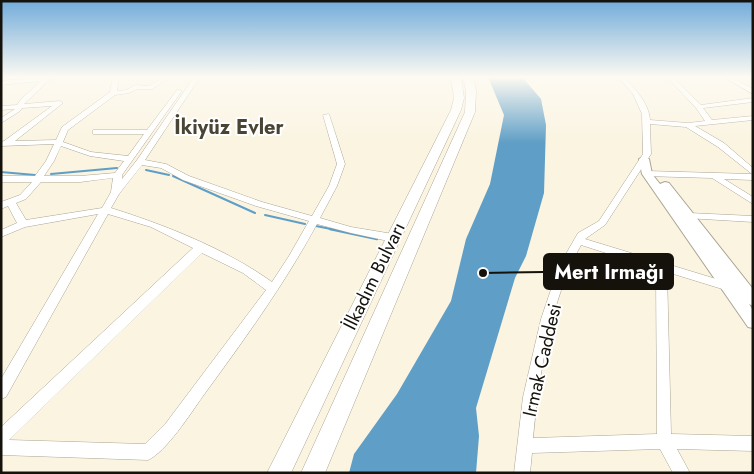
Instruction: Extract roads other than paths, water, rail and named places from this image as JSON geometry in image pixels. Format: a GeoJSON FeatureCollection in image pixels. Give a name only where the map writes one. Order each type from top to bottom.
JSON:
{"type":"FeatureCollection","features":[{"type":"Feature","properties":{"kind":"highway","name":"İlkadım Bulvarı"},"geometry":{"type":"LineString","coordinates":[[279,473],[456,110],[459,99]]}},
{"type":"Feature","properties":{"kind":"highway","name":"İlkadım Bulvarı"},"geometry":{"type":"LineString","coordinates":[[313,473],[470,112],[471,99]]}},
{"type":"Feature","properties":{"kind":"main road"},"geometry":{"type":"LineString","coordinates":[[648,169],[689,216],[750,293]]}},
{"type":"Feature","properties":{"kind":"main road"},"geometry":{"type":"LineString","coordinates":[[648,169],[727,287],[753,322]]}},
{"type":"Feature","properties":{"kind":"street"},"geometry":{"type":"LineString","coordinates":[[1,122],[18,110],[25,99]]}},
{"type":"Feature","properties":{"kind":"street"},"geometry":{"type":"LineString","coordinates":[[23,224],[6,205],[23,197],[32,188],[35,180],[50,160],[66,129],[105,99]]}},
{"type":"Feature","properties":{"kind":"street"},"geometry":{"type":"LineString","coordinates":[[115,193],[118,175],[173,99]]}},
{"type":"Feature","properties":{"kind":"street"},"geometry":{"type":"LineString","coordinates":[[1,392],[115,193],[140,162],[182,99]]}},
{"type":"Feature","properties":{"kind":"street","name":"Irmak Caddesi"},"geometry":{"type":"LineString","coordinates":[[522,473],[530,397],[547,319],[564,266],[582,235],[602,223],[648,169],[646,114],[639,99]]}},
{"type":"Feature","properties":{"kind":"street"},"geometry":{"type":"LineString","coordinates":[[691,99],[710,123]]}},
{"type":"Feature","properties":{"kind":"street"},"geometry":{"type":"LineString","coordinates":[[699,107],[753,100]]}},
{"type":"Feature","properties":{"kind":"street"},"geometry":{"type":"LineString","coordinates":[[1,108],[60,103],[4,144]]}},
{"type":"Feature","properties":{"kind":"street"},"geometry":{"type":"LineString","coordinates":[[1,447],[148,452],[171,428],[273,289],[293,259],[333,186],[341,164],[327,115]]}},
{"type":"Feature","properties":{"kind":"street"},"geometry":{"type":"LineString","coordinates":[[647,122],[688,125],[753,118]]}},
{"type":"Feature","properties":{"kind":"street"},"geometry":{"type":"LineString","coordinates":[[688,125],[721,145],[753,172]]}},
{"type":"Feature","properties":{"kind":"street"},"geometry":{"type":"LineString","coordinates":[[96,132],[150,132]]}},
{"type":"Feature","properties":{"kind":"street"},"geometry":{"type":"LineString","coordinates":[[4,144],[40,140],[58,143],[90,154],[130,159]]}},
{"type":"Feature","properties":{"kind":"street"},"geometry":{"type":"LineString","coordinates":[[140,162],[163,166],[186,178],[228,194],[314,219],[393,238]]}},
{"type":"Feature","properties":{"kind":"street"},"geometry":{"type":"LineString","coordinates":[[648,169],[753,177]]}},
{"type":"Feature","properties":{"kind":"street"},"geometry":{"type":"LineString","coordinates":[[1,179],[80,179],[118,175]]}},
{"type":"Feature","properties":{"kind":"street"},"geometry":{"type":"LineString","coordinates":[[712,175],[753,201]]}},
{"type":"Feature","properties":{"kind":"street"},"geometry":{"type":"LineString","coordinates":[[1,234],[23,224],[106,210],[154,224],[247,270],[273,289]]}},
{"type":"Feature","properties":{"kind":"street"},"geometry":{"type":"LineString","coordinates":[[689,216],[753,219]]}},
{"type":"Feature","properties":{"kind":"street"},"geometry":{"type":"LineString","coordinates":[[579,241],[750,293]]}},
{"type":"Feature","properties":{"kind":"street"},"geometry":{"type":"LineString","coordinates":[[1,437],[200,248]]}},
{"type":"Feature","properties":{"kind":"street"},"geometry":{"type":"LineString","coordinates":[[661,265],[664,441],[682,473]]}},
{"type":"Feature","properties":{"kind":"street"},"geometry":{"type":"LineString","coordinates":[[525,446],[664,441],[753,444]]}},
{"type":"Feature","properties":{"kind":"water"},"geometry":{"type":"Polygon","coordinates":[[[497,99],[541,99],[546,125],[544,193],[526,256],[515,278],[476,408],[479,436],[476,473],[349,473],[354,454],[397,394],[451,301],[466,239],[490,184],[504,115],[497,99]]]}},
{"type":"Feature","properties":{"kind":"waterway"},"geometry":{"type":"LineString","coordinates":[[51,174],[117,168]]}},
{"type":"Feature","properties":{"kind":"waterway"},"geometry":{"type":"LineString","coordinates":[[146,170],[169,175]]}},
{"type":"Feature","properties":{"kind":"waterway"},"geometry":{"type":"LineString","coordinates":[[1,172],[35,175]]}},
{"type":"Feature","properties":{"kind":"waterway"},"geometry":{"type":"LineString","coordinates":[[173,176],[255,213]]}},
{"type":"Feature","properties":{"kind":"waterway"},"geometry":{"type":"LineString","coordinates":[[265,215],[305,224]]}},
{"type":"Feature","properties":{"kind":"waterway"},"geometry":{"type":"LineString","coordinates":[[316,226],[336,230]]}},
{"type":"Feature","properties":{"kind":"waterway"},"geometry":{"type":"LineString","coordinates":[[330,229],[377,239]]}},
{"type":"Feature","properties":{"kind":"place","name":"Mert Irmağı"},"geometry":{"type":"Point","coordinates":[483,273]}},
{"type":"Feature","properties":{"kind":"district","name":"İkiyüz Evler"},"geometry":{"type":"Point","coordinates":[229,127]}}]}
